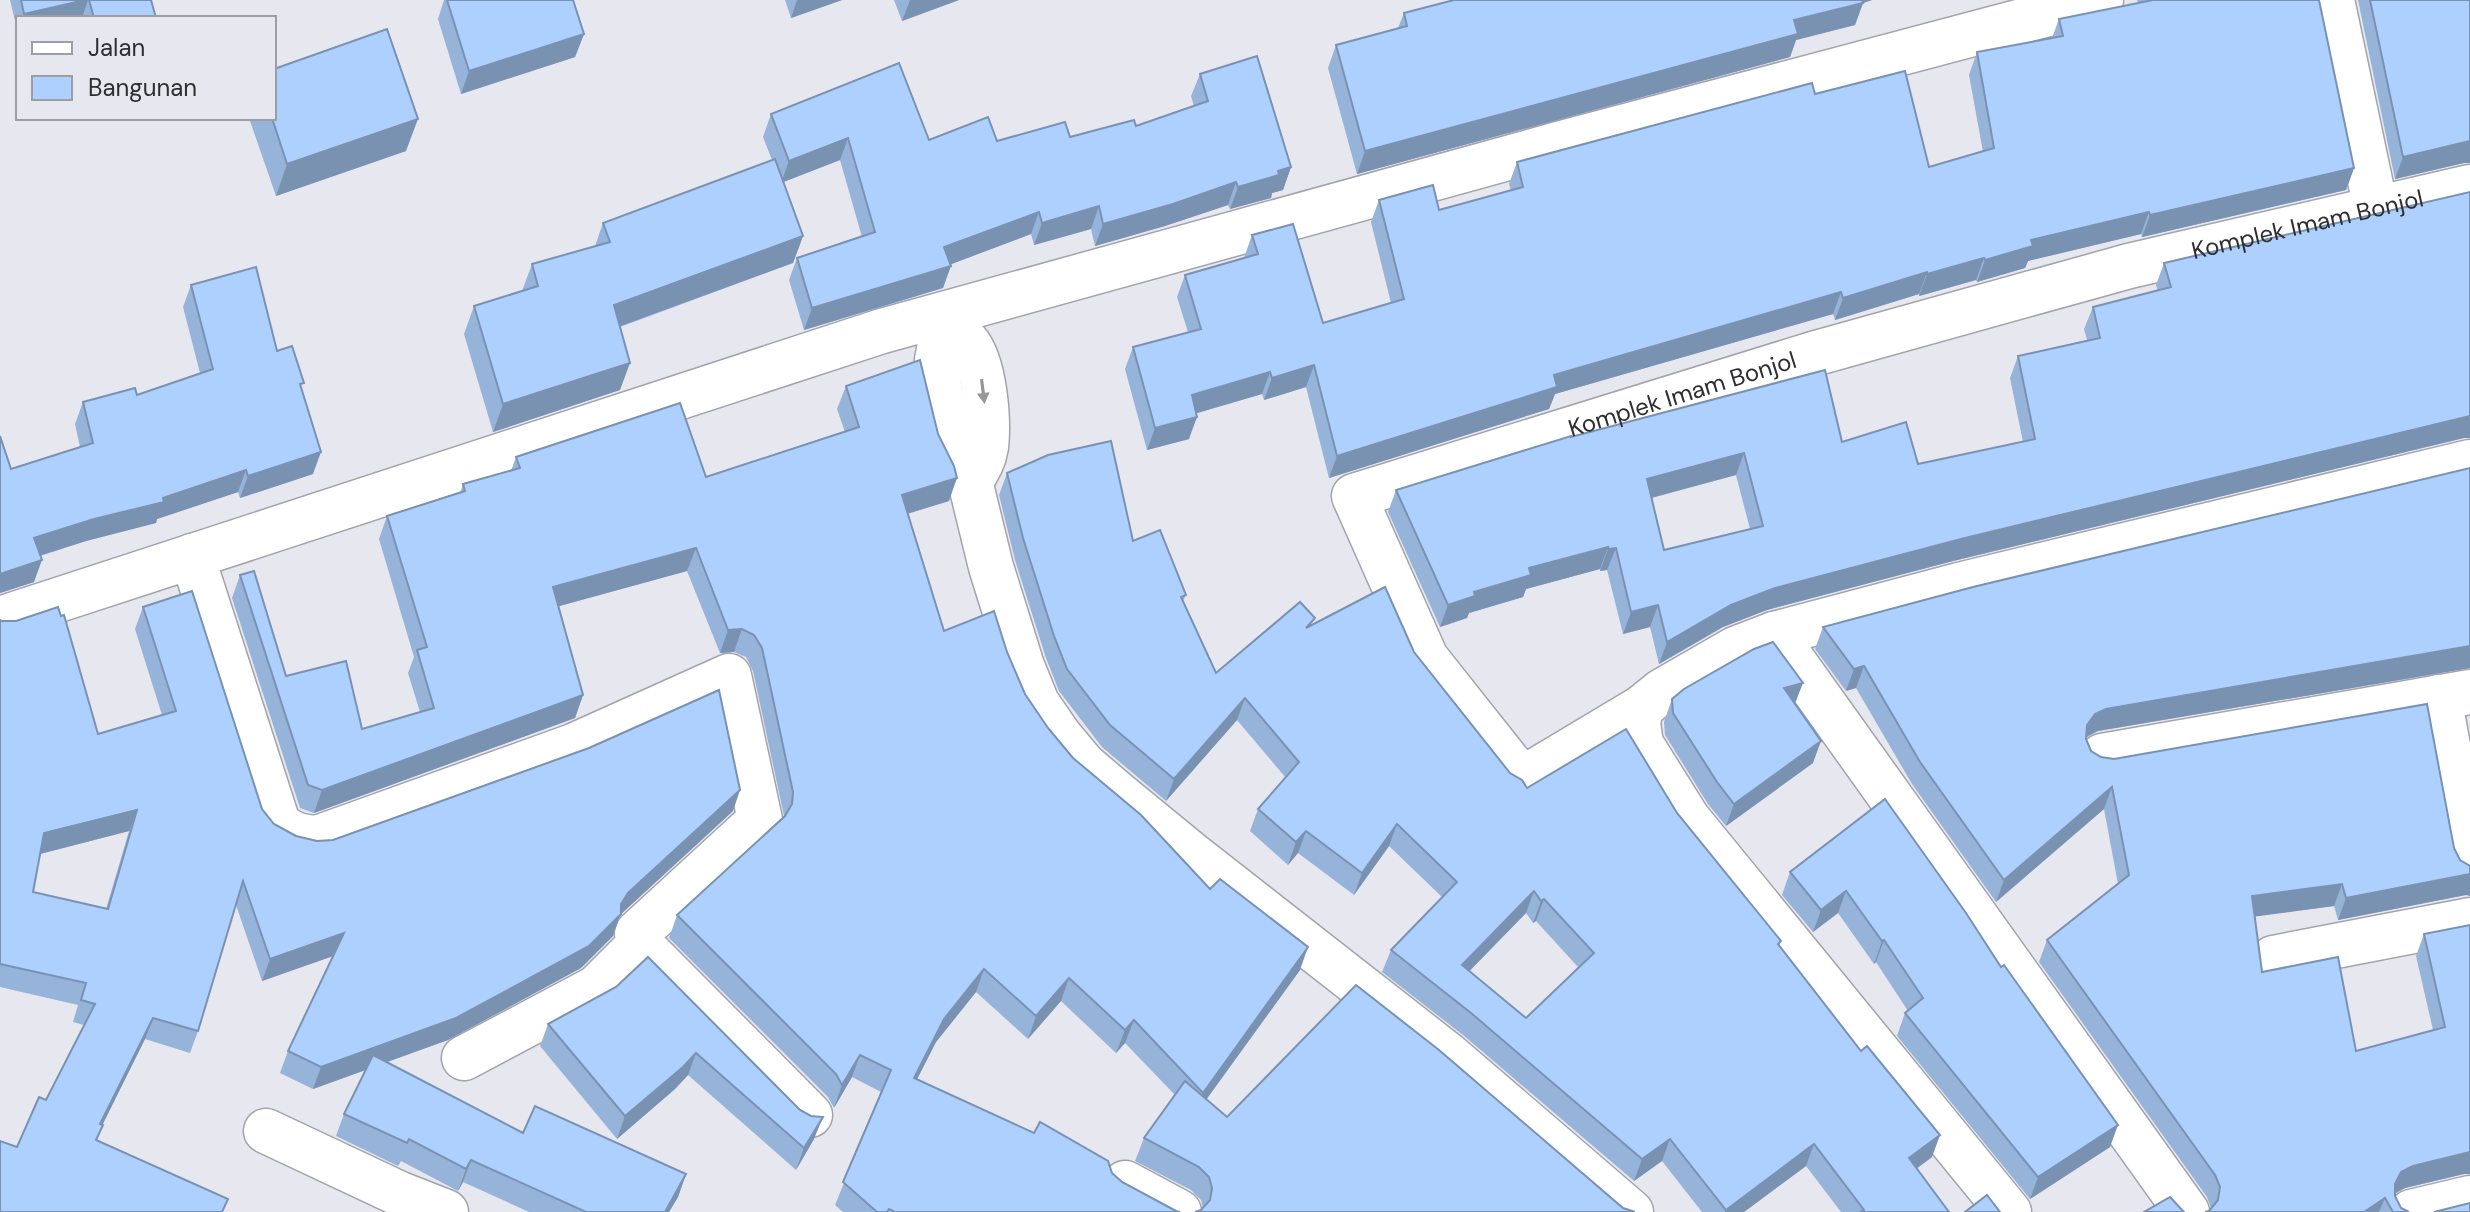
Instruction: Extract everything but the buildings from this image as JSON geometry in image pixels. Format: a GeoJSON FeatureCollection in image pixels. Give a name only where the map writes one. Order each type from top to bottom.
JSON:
{"type":"FeatureCollection","features":[{"type":"Feature","properties":{"kind":"street"},"geometry":{"type":"LineString","coordinates":[[0,619],[882,331],[945,322],[1562,143],[2101,0]]}},
{"type":"Feature","properties":{"kind":"street"},"geometry":{"type":"LineString","coordinates":[[2332,0],[2376,209]]}},
{"type":"Feature","properties":{"kind":"street","name":"Komplek Imam Bonjol"},"geometry":{"type":"LineString","coordinates":[[1641,708],[1522,779],[1426,658],[1354,496],[1813,354],[2129,266],[2470,187]]}},
{"type":"Feature","properties":{"kind":"street"},"geometry":{"type":"LineString","coordinates":[[945,322],[938,351],[939,387],[954,450],[970,481],[991,567],[1022,666],[1037,703],[1059,735],[1084,765],[1190,853],[1447,1054],[1631,1212]]}},
{"type":"Feature","properties":{"kind":"street"},"geometry":{"type":"LineString","coordinates":[[2009,1212],[1688,819],[1641,744],[1638,723],[1641,708],[1662,691],[1735,649],[1774,634],[1974,581],[2470,462]]}},
{"type":"Feature","properties":{"kind":"street"},"geometry":{"type":"LineString","coordinates":[[192,556],[278,823],[300,837],[317,838],[573,746],[729,676],[760,820],[637,933],[640,944],[810,1115]]}},
{"type":"Feature","properties":{"kind":"street"},"geometry":{"type":"LineString","coordinates":[[1774,634],[2187,1212]]}},
{"type":"Feature","properties":{"kind":"street"},"geometry":{"type":"LineString","coordinates":[[2102,756],[2454,695],[2470,865]]}},
{"type":"Feature","properties":{"kind":"street"},"geometry":{"type":"LineString","coordinates":[[2273,958],[2470,920]]}},
{"type":"Feature","properties":{"kind":"street"},"geometry":{"type":"LineString","coordinates":[[464,1058],[596,988],[640,944]]}},
{"type":"Feature","properties":{"kind":"street"},"geometry":{"type":"LineString","coordinates":[[266,1131],[400,1194],[446,1212]]}},
{"type":"Feature","properties":{"kind":"street"},"geometry":{"type":"LineString","coordinates":[[1125,1183],[1179,1212]]}},
{"type":"Feature","properties":{"kind":"street"},"geometry":{"type":"LineString","coordinates":[[2411,1212],[2470,1198]]}}]}
